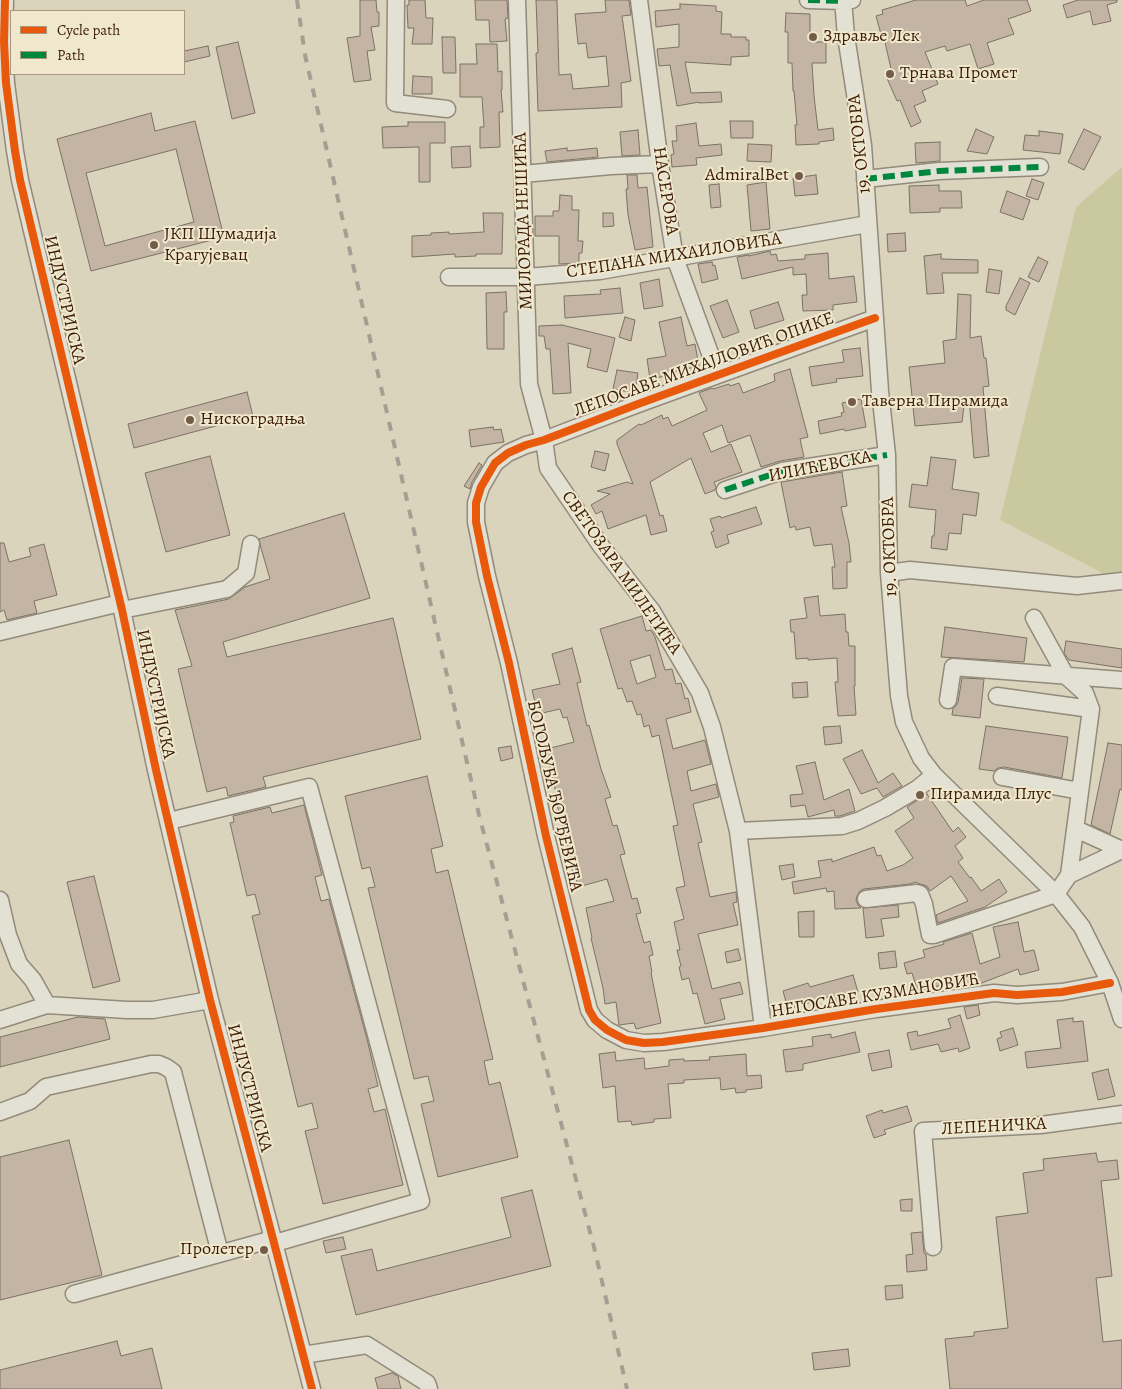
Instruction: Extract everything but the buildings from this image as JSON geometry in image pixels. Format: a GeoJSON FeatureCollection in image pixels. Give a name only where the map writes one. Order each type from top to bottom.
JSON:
{"type":"FeatureCollection","features":[{"type":"Feature","properties":{"kind":"street","name":"ИНДУСТРИЈСКА"},"geometry":{"type":"LineString","coordinates":[[5,0],[5,114],[121,607],[156,770],[210,1000],[312,1389]]}},
{"type":"Feature","properties":{"kind":"street"},"geometry":{"type":"LineString","coordinates":[[396,0],[395,103],[447,109]]}},
{"type":"Feature","properties":{"kind":"street","name":"МИЛОРАДА НЕШИЋА"},"geometry":{"type":"LineString","coordinates":[[517,0],[529,384],[544,440]]}},
{"type":"Feature","properties":{"kind":"street","name":"НАСЕРОВА"},"geometry":{"type":"LineString","coordinates":[[639,0],[660,164],[675,258],[718,375]]}},
{"type":"Feature","properties":{"kind":"street"},"geometry":{"type":"LineString","coordinates":[[808,0],[846,0]]}},
{"type":"Feature","properties":{"kind":"street","name":"19. ОКТОБРА"},"geometry":{"type":"LineString","coordinates":[[846,0],[846,36],[862,145],[865,179],[880,391],[887,455],[889,573],[898,696],[904,722],[921,758],[934,775],[1056,894],[1082,927],[1110,983],[1122,1019]]}},
{"type":"Feature","properties":{"kind":"street"},"geometry":{"type":"LineString","coordinates":[[523,174],[610,166],[660,164]]}},
{"type":"Feature","properties":{"kind":"street"},"geometry":{"type":"LineString","coordinates":[[865,179],[939,171],[1040,167]]}},
{"type":"Feature","properties":{"kind":"street","name":"СТЕПАНА МИХАИЛОВИЋА"},"geometry":{"type":"LineString","coordinates":[[449,277],[527,277],[600,271],[868,224]]}},
{"type":"Feature","properties":{"kind":"street","name":"ЛЕПОСАВЕ МИХАЈЛОВИЋ ОПИКЕ"},"geometry":{"type":"LineString","coordinates":[[544,440],[875,318]]}},
{"type":"Feature","properties":{"kind":"street","name":"СВЕТОЗАРА МИЛЕТИЋА"},"geometry":{"type":"LineString","coordinates":[[544,440],[548,468],[600,546],[652,611],[700,693],[712,727],[738,831],[763,1028]]}},
{"type":"Feature","properties":{"kind":"street","name":"БОГОЉУБА ЂОРЂЕВИЋА"},"geometry":{"type":"LineString","coordinates":[[544,440],[508,453],[495,463],[481,487],[476,503],[476,522],[487,576],[509,663],[546,836],[589,1010],[595,1020],[607,1030],[626,1040],[644,1043],[763,1028]]}},
{"type":"Feature","properties":{"kind":"street","name":"ИЛИЋЕВСКА"},"geometry":{"type":"LineString","coordinates":[[725,490],[782,471],[887,455]]}},
{"type":"Feature","properties":{"kind":"street"},"geometry":{"type":"LineString","coordinates":[[0,632],[121,607],[227,589],[246,573],[250,544]]}},
{"type":"Feature","properties":{"kind":"street"},"geometry":{"type":"LineString","coordinates":[[889,573],[910,570],[1078,586],[1122,580]]}},
{"type":"Feature","properties":{"kind":"street"},"geometry":{"type":"LineString","coordinates":[[866,899],[920,894],[924,904],[930,935],[934,935],[1056,894],[1069,875],[1091,709],[1085,693],[1066,676],[1034,618]]}},
{"type":"Feature","properties":{"kind":"street"},"geometry":{"type":"LineString","coordinates":[[948,700],[953,667],[1122,680]]}},
{"type":"Feature","properties":{"kind":"street"},"geometry":{"type":"LineString","coordinates":[[997,696],[1091,709]]}},
{"type":"Feature","properties":{"kind":"street"},"geometry":{"type":"LineString","coordinates":[[738,831],[842,826],[858,821],[885,808],[917,789],[934,775]]}},
{"type":"Feature","properties":{"kind":"street"},"geometry":{"type":"LineString","coordinates":[[1002,777],[1080,791]]}},
{"type":"Feature","properties":{"kind":"street"},"geometry":{"type":"LineString","coordinates":[[74,1294],[220,1253],[274,1241],[421,1201],[309,788],[168,821]]}},
{"type":"Feature","properties":{"kind":"street"},"geometry":{"type":"LineString","coordinates":[[1069,875],[1122,850],[1076,829]]}},
{"type":"Feature","properties":{"kind":"street"},"geometry":{"type":"LineString","coordinates":[[0,900],[8,935],[19,964],[33,980],[47,1005]]}},
{"type":"Feature","properties":{"kind":"street","name":"НЕГОСАВЕ КУЗМАНОВИЋ"},"geometry":{"type":"LineString","coordinates":[[763,1028],[876,1009],[984,994],[1004,993],[1017,995],[1062,992],[1110,983]]}},
{"type":"Feature","properties":{"kind":"street"},"geometry":{"type":"LineString","coordinates":[[0,1020],[47,1005],[152,1010],[210,1000]]}},
{"type":"Feature","properties":{"kind":"street"},"geometry":{"type":"LineString","coordinates":[[0,1112],[30,1101],[46,1087],[151,1064],[159,1064],[166,1067],[173,1072],[220,1253]]}},
{"type":"Feature","properties":{"kind":"street","name":"ЛЕПЕНИЧКА"},"geometry":{"type":"LineString","coordinates":[[933,1247],[923,1131],[1041,1125],[1122,1114]]}},
{"type":"Feature","properties":{"kind":"street"},"geometry":{"type":"LineString","coordinates":[[303,1355],[367,1345],[427,1382],[429,1389]]}},
{"type":"Feature","properties":{"kind":"shaded area"},"geometry":{"type":"Polygon","coordinates":[[[1122,167],[1122,583],[1000,520],[1076,207],[1122,167]]]}},
{"type":"Feature","properties":{"kind":"railway"},"geometry":{"type":"LineString","coordinates":[[297,0],[305,55],[479,815],[594,1247],[627,1389]]}},
{"type":"Feature","properties":{"kind":"marked path"},"geometry":{"type":"LineString","coordinates":[[808,0],[843,1]]}},
{"type":"Feature","properties":{"kind":"marked path"},"geometry":{"type":"LineString","coordinates":[[865,179],[939,171],[1040,167]]}},
{"type":"Feature","properties":{"kind":"marked path"},"geometry":{"type":"LineString","coordinates":[[725,490],[782,471],[887,455]]}},
{"type":"Feature","properties":{"kind":"cycle path"},"geometry":{"type":"LineString","coordinates":[[5,0],[4,42],[6,83],[20,180],[122,610],[156,770],[210,1000],[312,1389]]}},
{"type":"Feature","properties":{"kind":"cycle path"},"geometry":{"type":"LineString","coordinates":[[875,318],[526,445],[508,453],[495,463],[481,487],[476,503],[476,522],[487,576],[509,663],[546,836],[589,1010],[595,1020],[607,1030],[626,1040],[644,1043],[763,1028],[876,1009],[994,993],[1017,995],[1062,992],[1110,983]]}},
{"type":"Feature","properties":{"kind":"place","name":"Здравље Лек"},"geometry":{"type":"Point","coordinates":[813,37]}},
{"type":"Feature","properties":{"kind":"place","name":"Трнава Промет"},"geometry":{"type":"Point","coordinates":[890,74]}},
{"type":"Feature","properties":{"kind":"place","name":"AdmiralBet"},"geometry":{"type":"Point","coordinates":[799,176]}},
{"type":"Feature","properties":{"kind":"place","name":"ЈКП Шумадија Крагујевац"},"geometry":{"type":"Point","coordinates":[154,245]}},
{"type":"Feature","properties":{"kind":"place","name":"Таверна Пирамида"},"geometry":{"type":"Point","coordinates":[852,402]}},
{"type":"Feature","properties":{"kind":"place","name":"Нискоградња"},"geometry":{"type":"Point","coordinates":[190,420]}},
{"type":"Feature","properties":{"kind":"place","name":"Пирамида Плус"},"geometry":{"type":"Point","coordinates":[920,795]}},
{"type":"Feature","properties":{"kind":"place","name":"Пролетер"},"geometry":{"type":"Point","coordinates":[264,1250]}}]}
